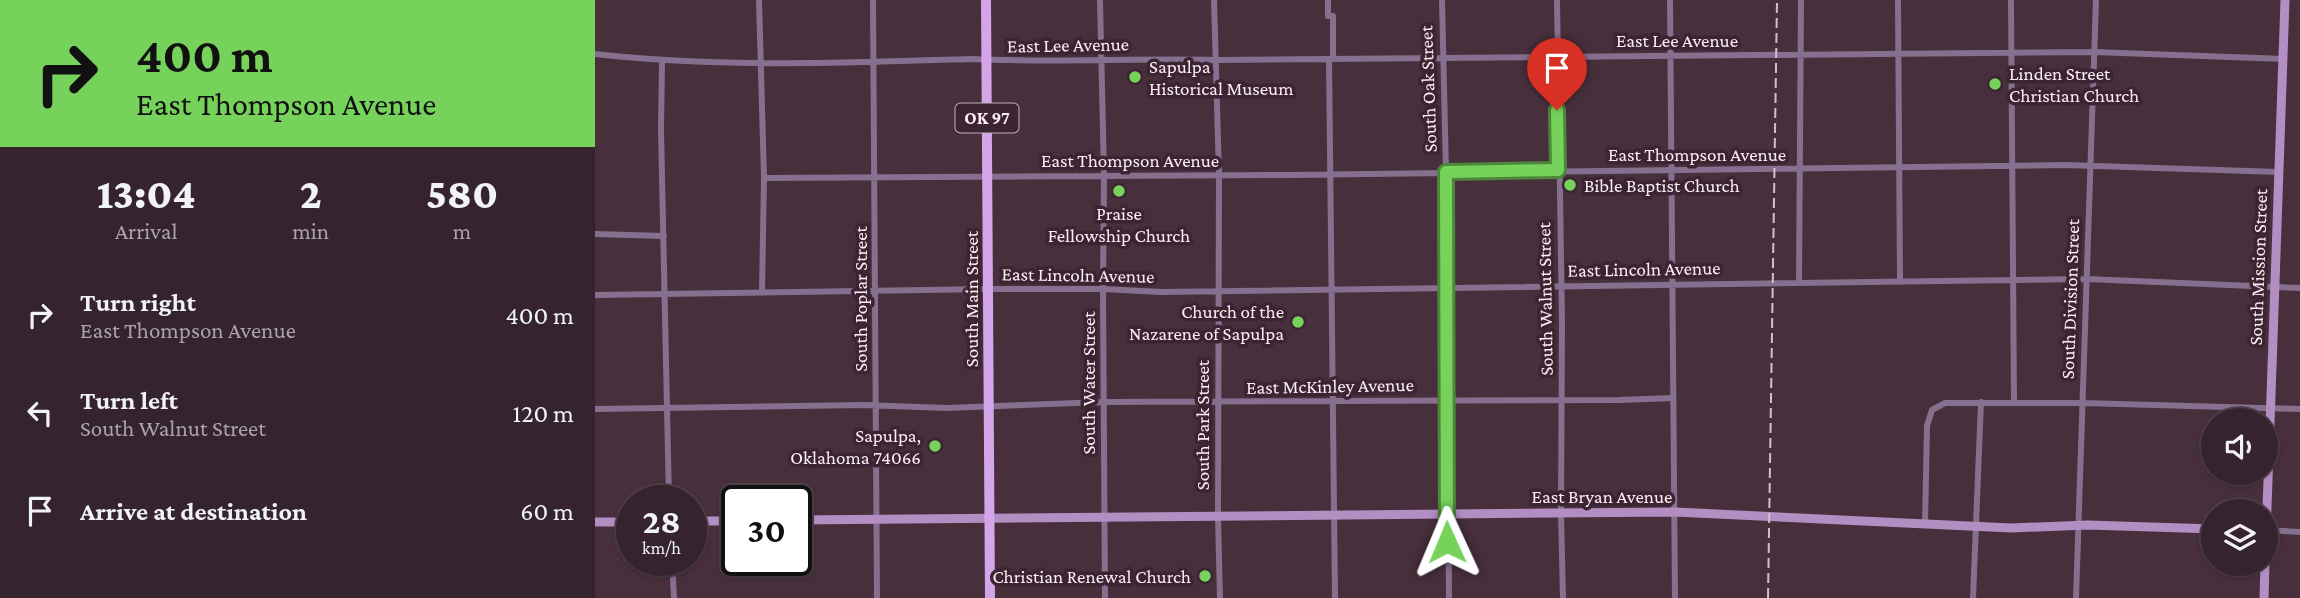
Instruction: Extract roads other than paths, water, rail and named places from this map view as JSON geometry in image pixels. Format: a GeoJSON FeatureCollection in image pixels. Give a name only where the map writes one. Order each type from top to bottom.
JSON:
{"type":"FeatureCollection","features":[{"type":"Feature","properties":{"kind":"main road","name":"South Main Street"},"geometry":{"type":"LineString","coordinates":[[986,0],[990,598]]}},
{"type":"Feature","properties":{"kind":"street"},"geometry":{"type":"LineString","coordinates":[[759,0],[764,178],[762,292]]}},
{"type":"Feature","properties":{"kind":"street","name":"South Poplar Street"},"geometry":{"type":"LineString","coordinates":[[873,0],[877,598]]}},
{"type":"Feature","properties":{"kind":"street","name":"South Water Street"},"geometry":{"type":"LineString","coordinates":[[1100,0],[1104,175],[1105,598]]}},
{"type":"Feature","properties":{"kind":"street","name":"South Park Street"},"geometry":{"type":"LineString","coordinates":[[1214,0],[1219,175],[1220,598]]}},
{"type":"Feature","properties":{"kind":"street"},"geometry":{"type":"LineString","coordinates":[[1328,0],[1328,16],[1333,16],[1332,402],[1335,598]]}},
{"type":"Feature","properties":{"kind":"street","name":"South Oak Street"},"geometry":{"type":"LineString","coordinates":[[1442,0],[1446,172],[1448,598]]}},
{"type":"Feature","properties":{"kind":"street","name":"South Walnut Street"},"geometry":{"type":"LineString","coordinates":[[1557,0],[1563,598]]}},
{"type":"Feature","properties":{"kind":"street"},"geometry":{"type":"LineString","coordinates":[[1670,0],[1675,598]]}},
{"type":"Feature","properties":{"kind":"street"},"geometry":{"type":"LineString","coordinates":[[1799,283],[1801,0]]}},
{"type":"Feature","properties":{"kind":"street"},"geometry":{"type":"LineString","coordinates":[[1898,0],[1900,281]]}},
{"type":"Feature","properties":{"kind":"street"},"geometry":{"type":"LineString","coordinates":[[2011,0],[2014,402]]}},
{"type":"Feature","properties":{"kind":"street","name":"South Division Street"},"geometry":{"type":"LineString","coordinates":[[2076,598],[2096,0]]}},
{"type":"Feature","properties":{"kind":"street","name":"South Mission Street"},"geometry":{"type":"LineString","coordinates":[[2267,499],[2285,0]]}},
{"type":"Feature","properties":{"kind":"street","name":"East Lee Avenue"},"geometry":{"type":"LineString","coordinates":[[595,54],[662,61],[760,62],[2094,52],[2284,59]]}},
{"type":"Feature","properties":{"kind":"street"},"geometry":{"type":"LineString","coordinates":[[662,61],[669,485]]}},
{"type":"Feature","properties":{"kind":"street","name":"East Thompson Avenue"},"geometry":{"type":"LineString","coordinates":[[764,178],[2090,166],[2279,172]]}},
{"type":"Feature","properties":{"kind":"street"},"geometry":{"type":"LineString","coordinates":[[595,234],[664,236]]}},
{"type":"Feature","properties":{"kind":"street","name":"East Lincoln Avenue"},"geometry":{"type":"LineString","coordinates":[[595,295],[989,289],[1161,292],[2087,279],[2300,288]]}},
{"type":"Feature","properties":{"kind":"street","name":"East McKinley Avenue"},"geometry":{"type":"LineString","coordinates":[[595,409],[1673,398]]}},
{"type":"Feature","properties":{"kind":"street"},"geometry":{"type":"LineString","coordinates":[[1973,598],[1981,402]]}},
{"type":"Feature","properties":{"kind":"street"},"geometry":{"type":"LineString","coordinates":[[1925,524],[1927,426],[1932,410],[1945,403],[2083,403],[2300,409]]}},
{"type":"Feature","properties":{"kind":"street","name":"East Bryan Avenue"},"geometry":{"type":"LineString","coordinates":[[812,520],[1675,512],[1976,527],[2088,525],[2201,529]]}},
{"type":"Feature","properties":{"kind":"street"},"geometry":{"type":"LineString","coordinates":[[595,522],[616,522]]}},
{"type":"Feature","properties":{"kind":"street"},"geometry":{"type":"LineString","coordinates":[[2278,531],[2300,532]]}},
{"type":"Feature","properties":{"kind":"street"},"geometry":{"type":"LineString","coordinates":[[673,576],[674,598]]}},
{"type":"Feature","properties":{"kind":"street"},"geometry":{"type":"LineString","coordinates":[[2264,598],[2265,576]]}},
{"type":"Feature","properties":{"kind":"railway"},"geometry":{"type":"LineString","coordinates":[[1768,598],[1777,0]]}},
{"type":"Feature","properties":{"kind":"place","name":"Sapulpa Historical Museum"},"geometry":{"type":"Point","coordinates":[1135,77]}},
{"type":"Feature","properties":{"kind":"place","name":"Linden Street Christian Church"},"geometry":{"type":"Point","coordinates":[1995,84]}},
{"type":"Feature","properties":{"kind":"place","name":"Bible Baptist Church"},"geometry":{"type":"Point","coordinates":[1570,185]}},
{"type":"Feature","properties":{"kind":"place","name":"Praise Fellowship Church"},"geometry":{"type":"Point","coordinates":[1119,191]}},
{"type":"Feature","properties":{"kind":"place","name":"Church of the Nazarene of Sapulpa"},"geometry":{"type":"Point","coordinates":[1298,322]}},
{"type":"Feature","properties":{"kind":"place","name":"Sapulpa, Oklahoma 74066"},"geometry":{"type":"Point","coordinates":[935,446]}},
{"type":"Feature","properties":{"kind":"place","name":"Christian Renewal Church"},"geometry":{"type":"Point","coordinates":[1205,576]}}]}
